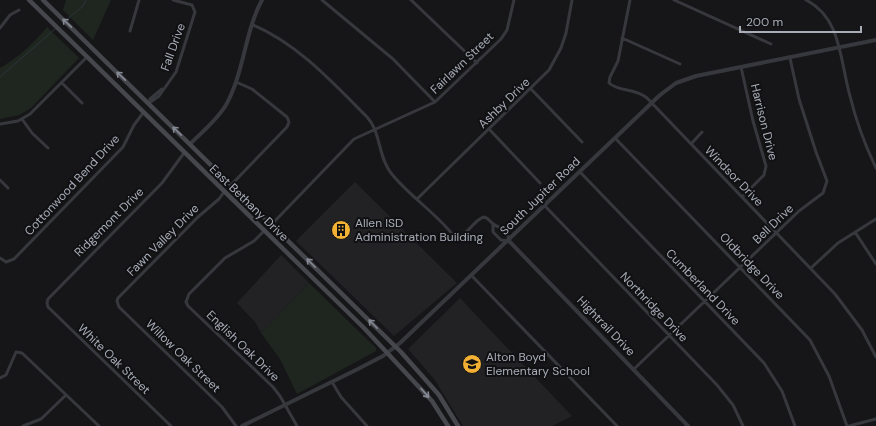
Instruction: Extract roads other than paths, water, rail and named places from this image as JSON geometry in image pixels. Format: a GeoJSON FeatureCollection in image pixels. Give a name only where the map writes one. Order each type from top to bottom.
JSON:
{"type":"FeatureCollection","features":[{"type":"Feature","properties":{"kind":"main road","name":"East Bethany Drive"},"geometry":{"type":"LineString","coordinates":[[29,0],[388,352],[432,401],[448,426]]}},
{"type":"Feature","properties":{"kind":"main road","name":"East Bethany Drive"},"geometry":{"type":"LineString","coordinates":[[43,0],[232,184],[396,347],[439,395],[457,424]]}},
{"type":"Feature","properties":{"kind":"main road"},"geometry":{"type":"LineString","coordinates":[[144,113],[149,103]]}},
{"type":"Feature","properties":{"kind":"main road"},"geometry":{"type":"LineString","coordinates":[[184,153],[190,144]]}},
{"type":"Feature","properties":{"kind":"main road"},"geometry":{"type":"LineString","coordinates":[[224,192],[232,184]]}},
{"type":"Feature","properties":{"kind":"main road"},"geometry":{"type":"LineString","coordinates":[[264,231],[272,224]]}},
{"type":"Feature","properties":{"kind":"main road"},"geometry":{"type":"LineString","coordinates":[[324,290],[332,283]]}},
{"type":"Feature","properties":{"kind":"main road"},"geometry":{"type":"LineString","coordinates":[[448,426],[457,424]]}},
{"type":"Feature","properties":{"kind":"street"},"geometry":{"type":"LineString","coordinates":[[130,31],[139,0]]}},
{"type":"Feature","properties":{"kind":"street","name":"Fall Drive"},"geometry":{"type":"LineString","coordinates":[[149,103],[150,99],[156,92],[162,89],[176,72],[194,13],[195,8],[190,4],[173,0]]}},
{"type":"Feature","properties":{"kind":"street"},"geometry":{"type":"LineString","coordinates":[[190,144],[220,114],[226,104],[236,82],[262,0]]}},
{"type":"Feature","properties":{"kind":"street"},"geometry":{"type":"LineString","coordinates":[[322,0],[393,58],[435,102]]}},
{"type":"Feature","properties":{"kind":"street"},"geometry":{"type":"LineString","coordinates":[[411,0],[477,63]]}},
{"type":"Feature","properties":{"kind":"street","name":"Fairlawn Street"},"geometry":{"type":"LineString","coordinates":[[272,224],[354,140],[374,129],[435,102],[477,63],[508,30],[514,0]]}},
{"type":"Feature","properties":{"kind":"street","name":"Ashby Drive"},"geometry":{"type":"LineString","coordinates":[[417,199],[549,70],[561,48],[566,33],[572,0]]}},
{"type":"Feature","properties":{"kind":"street"},"geometry":{"type":"LineString","coordinates":[[630,0],[622,38],[680,64]]}},
{"type":"Feature","properties":{"kind":"street"},"geometry":{"type":"LineString","coordinates":[[674,0],[772,44]]}},
{"type":"Feature","properties":{"kind":"street"},"geometry":{"type":"LineString","coordinates":[[806,0],[818,8],[828,20],[836,36],[856,117],[876,168]]}},
{"type":"Feature","properties":{"kind":"street"},"geometry":{"type":"LineString","coordinates":[[0,28],[10,15],[19,10]]}},
{"type":"Feature","properties":{"kind":"street"},"geometry":{"type":"LineString","coordinates":[[253,25],[270,33],[315,66],[367,117],[374,129],[387,166],[396,179],[417,199]]}},
{"type":"Feature","properties":{"kind":"street","name":"Windsor Drive"},"geometry":{"type":"LineString","coordinates":[[622,38],[618,61],[610,77],[610,83],[615,87],[636,91],[652,103],[777,233],[850,312],[876,357]]}},
{"type":"Feature","properties":{"kind":"street","name":"South Jupiter Road"},"geometry":{"type":"LineString","coordinates":[[242,426],[286,406],[396,347],[509,241],[652,103],[667,89],[680,81],[696,76],[876,40]]}},
{"type":"Feature","properties":{"kind":"street"},"geometry":{"type":"LineString","coordinates":[[0,124],[22,119],[40,106],[87,57]]}},
{"type":"Feature","properties":{"kind":"street","name":"Bell Drive"},"geometry":{"type":"LineString","coordinates":[[634,369],[799,211],[823,193],[827,186],[826,177],[816,152],[799,99],[790,58]]}},
{"type":"Feature","properties":{"kind":"street","name":"Harrison Drive"},"geometry":{"type":"LineString","coordinates":[[741,67],[753,121],[766,166],[764,175],[742,197]]}},
{"type":"Feature","properties":{"kind":"street"},"geometry":{"type":"LineString","coordinates":[[232,184],[287,127],[289,122],[287,117],[252,89],[236,82]]}},
{"type":"Feature","properties":{"kind":"street"},"geometry":{"type":"LineString","coordinates":[[62,83],[82,102]]}},
{"type":"Feature","properties":{"kind":"street"},"geometry":{"type":"LineString","coordinates":[[531,89],[582,142]]}},
{"type":"Feature","properties":{"kind":"street","name":"Cottonwood Bend Drive"},"geometry":{"type":"LineString","coordinates":[[0,258],[6,262],[14,259],[120,151],[134,125],[144,113]]}},
{"type":"Feature","properties":{"kind":"street"},"geometry":{"type":"LineString","coordinates":[[22,119],[32,133],[48,148]]}},
{"type":"Feature","properties":{"kind":"street"},"geometry":{"type":"LineString","coordinates":[[489,129],[540,183]]}},
{"type":"Feature","properties":{"kind":"street"},"geometry":{"type":"LineString","coordinates":[[690,144],[702,132]]}},
{"type":"Feature","properties":{"kind":"street","name":"Oldbridge Drive"},"geometry":{"type":"LineString","coordinates":[[615,138],[801,330],[815,348],[829,376],[848,426]]}},
{"type":"Feature","properties":{"kind":"street","name":"Ridgemont Drive"},"geometry":{"type":"LineString","coordinates":[[46,303],[53,293],[162,183],[184,153]]}},
{"type":"Feature","properties":{"kind":"street","name":"Cumberland Drive"},"geometry":{"type":"LineString","coordinates":[[580,172],[770,371],[788,403],[794,426]]}},
{"type":"Feature","properties":{"kind":"street"},"geometry":{"type":"LineString","coordinates":[[0,180],[8,188]]}},
{"type":"Feature","properties":{"kind":"street","name":"Fawn Valley Drive"},"geometry":{"type":"LineString","coordinates":[[117,301],[118,298],[171,243],[219,199],[224,192]]}},
{"type":"Feature","properties":{"kind":"street","name":"Hightrail Drive"},"geometry":{"type":"LineString","coordinates":[[417,199],[457,238],[462,236],[481,218],[486,218],[493,224],[500,226],[508,234],[509,241],[688,426]]}},
{"type":"Feature","properties":{"kind":"street","name":"Northridge Drive"},"geometry":{"type":"LineString","coordinates":[[544,206],[730,399],[743,426]]}},
{"type":"Feature","properties":{"kind":"street"},"geometry":{"type":"LineString","coordinates":[[810,268],[838,243],[876,219]]}},
{"type":"Feature","properties":{"kind":"street","name":"Hightrail Drive"},"geometry":{"type":"LineString","coordinates":[[493,224],[493,232],[502,240],[509,241]]}},
{"type":"Feature","properties":{"kind":"street","name":"English Oak Drive"},"geometry":{"type":"LineString","coordinates":[[264,231],[254,241],[225,258],[189,294],[186,302],[188,306],[274,387],[297,426]]}},
{"type":"Feature","properties":{"kind":"street"},"geometry":{"type":"LineString","coordinates":[[855,232],[876,264]]}},
{"type":"Feature","properties":{"kind":"street"},"geometry":{"type":"LineString","coordinates":[[472,276],[617,426]]}},
{"type":"Feature","properties":{"kind":"street","name":"Willow Oak Street"},"geometry":{"type":"LineString","coordinates":[[117,301],[119,307],[225,410],[236,426]]}},
{"type":"Feature","properties":{"kind":"street","name":"White Oak Street"},"geometry":{"type":"LineString","coordinates":[[46,303],[48,307],[171,426]]}},
{"type":"Feature","properties":{"kind":"street"},"geometry":{"type":"LineString","coordinates":[[0,378],[6,375],[14,354],[19,351],[99,426]]}},
{"type":"Feature","properties":{"kind":"street"},"geometry":{"type":"LineString","coordinates":[[332,382],[341,397],[367,426]]}},
{"type":"Feature","properties":{"kind":"street"},"geometry":{"type":"LineString","coordinates":[[23,426],[41,419],[66,395]]}},
{"type":"Feature","properties":{"kind":"street"},"geometry":{"type":"LineString","coordinates":[[848,426],[876,419]]}},
{"type":"Feature","properties":{"kind":"waterway"},"geometry":{"type":"LineString","coordinates":[[65,21],[83,6],[86,0]]}},
{"type":"Feature","properties":{"kind":"waterway"},"geometry":{"type":"LineString","coordinates":[[0,77],[55,29]]}},
{"type":"Feature","properties":{"kind":"place","name":"Allen ISD Administration Building"},"geometry":{"type":"Point","coordinates":[341,230]}},
{"type":"Feature","properties":{"kind":"place","name":"Alton Boyd Elementary School"},"geometry":{"type":"Point","coordinates":[472,364]}}]}
